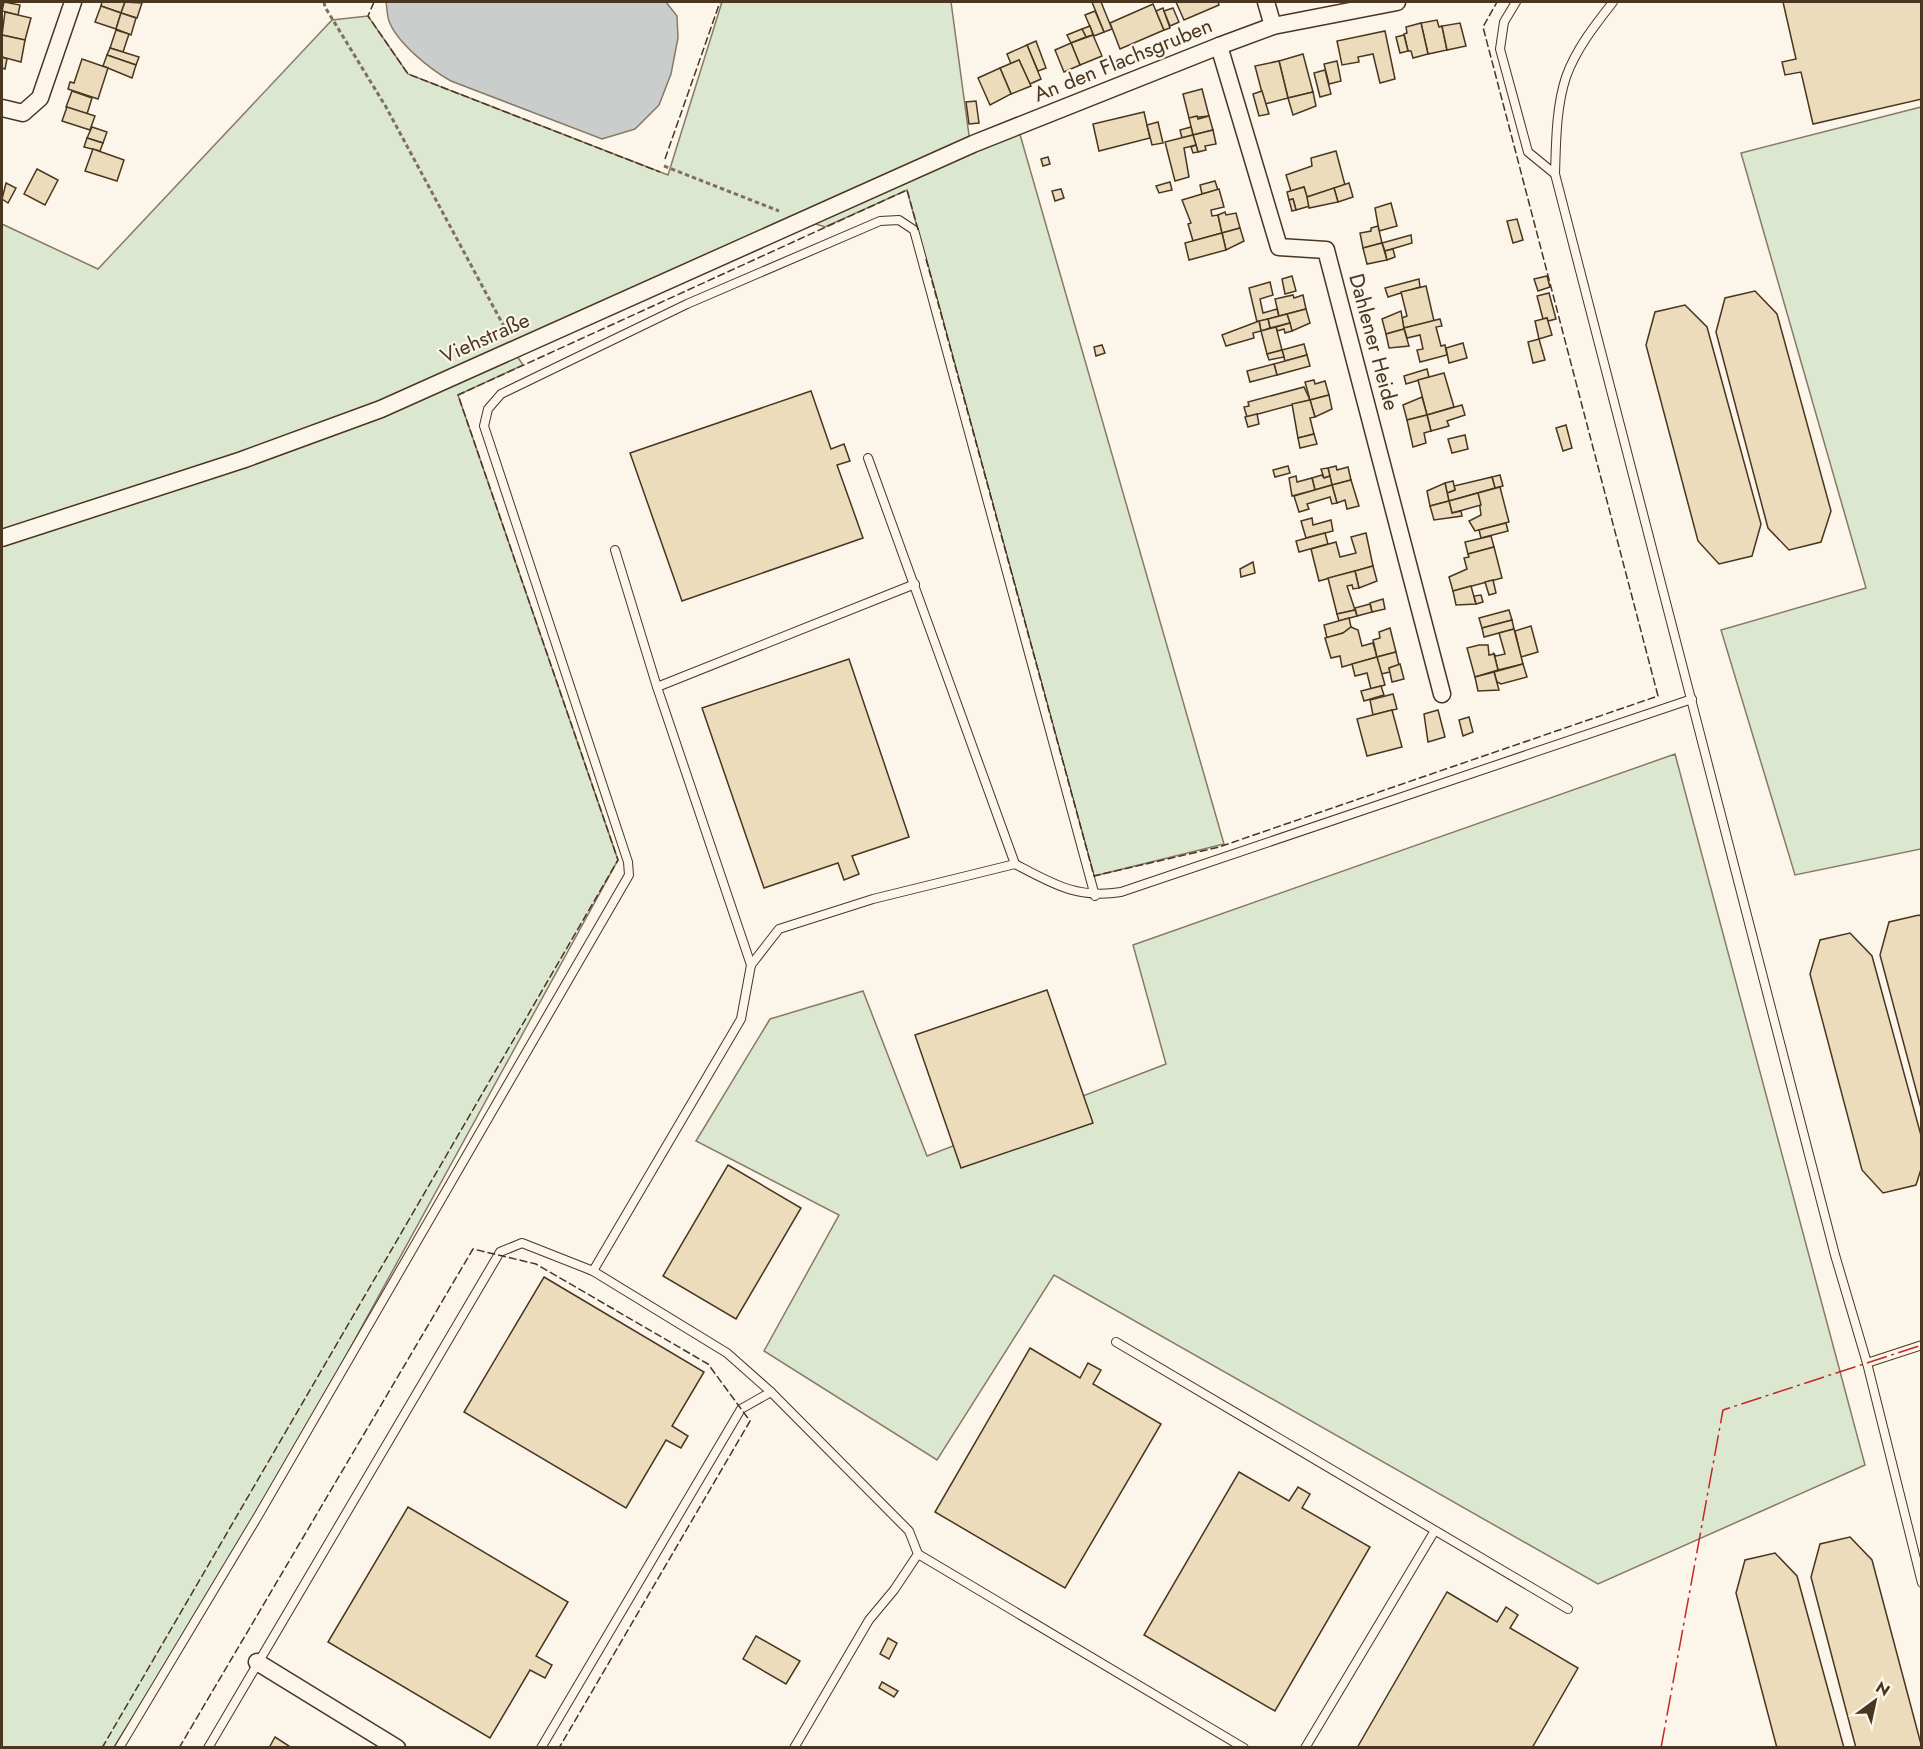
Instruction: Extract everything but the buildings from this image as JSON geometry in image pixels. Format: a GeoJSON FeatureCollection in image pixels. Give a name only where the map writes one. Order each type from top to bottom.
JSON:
{"type":"FeatureCollection","features":[{"type":"Feature","properties":{"kind":"street"},"geometry":{"type":"LineString","coordinates":[[2,108],[23,113],[40,98],[73,2]]}},
{"type":"Feature","properties":{"kind":"street"},"geometry":{"type":"LineString","coordinates":[[1266,2],[1273,26]]}},
{"type":"Feature","properties":{"kind":"street","name":"An den Flachsgruben"},"geometry":{"type":"LineString","coordinates":[[973,144],[1273,26],[1396,2]]}},
{"type":"Feature","properties":{"kind":"street","name":"Dahlener Heide"},"geometry":{"type":"LineString","coordinates":[[1219,46],[1279,247],[1326,250],[1442,694]]}},
{"type":"Feature","properties":{"kind":"street","name":"Viehstraße"},"geometry":{"type":"LineString","coordinates":[[2,538],[242,460],[381,409],[973,144]]}},
{"type":"Feature","properties":{"kind":"street"},"geometry":{"type":"LineString","coordinates":[[257,1662],[397,1748]]}},
{"type":"Feature","properties":{"kind":"lane"},"geometry":{"type":"LineString","coordinates":[[1516,2],[1504,22],[1500,49],[1528,152],[1555,174]]}},
{"type":"Feature","properties":{"kind":"lane"},"geometry":{"type":"LineString","coordinates":[[1613,2],[1589,33],[1566,77],[1556,134],[1555,174],[1835,1255],[1867,1363],[1922,1583]]}},
{"type":"Feature","properties":{"kind":"lane"},"geometry":{"type":"LineString","coordinates":[[119,1748],[258,1516],[629,875],[628,861],[484,426],[488,408],[501,394],[687,304],[880,220],[899,220],[914,230],[1095,896]]}},
{"type":"Feature","properties":{"kind":"lane"},"geometry":{"type":"LineString","coordinates":[[868,458],[1015,864]]}},
{"type":"Feature","properties":{"kind":"lane"},"geometry":{"type":"LineString","coordinates":[[615,549],[657,687],[751,965]]}},
{"type":"Feature","properties":{"kind":"lane"},"geometry":{"type":"LineString","coordinates":[[657,687],[915,584]]}},
{"type":"Feature","properties":{"kind":"lane"},"geometry":{"type":"LineString","coordinates":[[593,1271],[741,1019],[751,965],[779,929],[873,899],[1015,864],[1063,888],[1095,896],[1121,892],[1692,699]]}},
{"type":"Feature","properties":{"kind":"lane"},"geometry":{"type":"LineString","coordinates":[[208,1748],[500,1252],[522,1243],[593,1271],[727,1353],[771,1392],[909,1531],[918,1554],[1244,1748]]}},
{"type":"Feature","properties":{"kind":"lane"},"geometry":{"type":"LineString","coordinates":[[1116,1342],[1434,1532],[1568,1609]]}},
{"type":"Feature","properties":{"kind":"lane"},"geometry":{"type":"LineString","coordinates":[[1867,1363],[1922,1345]]}},
{"type":"Feature","properties":{"kind":"lane"},"geometry":{"type":"LineString","coordinates":[[541,1748],[741,1408],[771,1392]]}},
{"type":"Feature","properties":{"kind":"lane"},"geometry":{"type":"LineString","coordinates":[[1305,1748],[1434,1532]]}},
{"type":"Feature","properties":{"kind":"lane"},"geometry":{"type":"LineString","coordinates":[[794,1748],[869,1620],[894,1590],[918,1554]]}},
{"type":"Feature","properties":{"kind":"path"},"geometry":{"type":"LineString","coordinates":[[324,2],[324,7],[386,107],[516,349]]}},
{"type":"Feature","properties":{"kind":"path"},"geometry":{"type":"LineString","coordinates":[[664,166],[783,213]]}},
{"type":"Feature","properties":{"kind":"green space"},"geometry":{"type":"Polygon","coordinates":[[[722,2],[951,2],[971,150],[1019,131],[1224,844],[1094,876],[907,190],[825,227],[794,217],[511,347],[523,365],[458,395],[618,860],[258,1516],[114,1747],[2,1748],[2,224],[98,269],[332,20],[368,16],[408,74],[668,175],[722,2]]]}},
{"type":"Feature","properties":{"kind":"green space"},"geometry":{"type":"Polygon","coordinates":[[[1921,107],[1921,849],[1795,875],[1721,630],[1866,588],[1741,153],[1921,107]]]}},
{"type":"Feature","properties":{"kind":"green space"},"geometry":{"type":"Polygon","coordinates":[[[1675,754],[1865,1465],[1598,1584],[1054,1275],[937,1460],[764,1351],[839,1215],[696,1141],[770,1019],[863,991],[927,1156],[1166,1064],[1133,945],[1675,754]]]}},
{"type":"Feature","properties":{"kind":"shaded area"},"geometry":{"type":"Polygon","coordinates":[[[386,2],[666,2],[677,16],[678,38],[671,74],[659,105],[635,129],[602,139],[443,76],[425,63],[399,38],[389,21],[386,2]]]}},
{"type":"Feature","properties":{"kind":"fence"},"geometry":{"type":"LineString","coordinates":[[374,2],[368,16],[408,74],[660,172]]}},
{"type":"Feature","properties":{"kind":"fence"},"geometry":{"type":"LineString","coordinates":[[665,159],[720,2]]}},
{"type":"Feature","properties":{"kind":"fence"},"geometry":{"type":"LineString","coordinates":[[926,259],[1094,876],[1219,847],[1658,696],[1483,27],[1497,2]]}},
{"type":"Feature","properties":{"kind":"fence"},"geometry":{"type":"LineString","coordinates":[[102,1748],[618,860],[458,395],[907,190],[919,233]]}},
{"type":"Feature","properties":{"kind":"fence"},"geometry":{"type":"LineString","coordinates":[[179,1748],[473,1249],[536,1264],[708,1364],[750,1421],[559,1748]]}},
{"type":"Feature","properties":{"kind":"power"},"geometry":{"type":"LineString","coordinates":[[1661,1748],[1723,1410],[1922,1345]]}}]}
